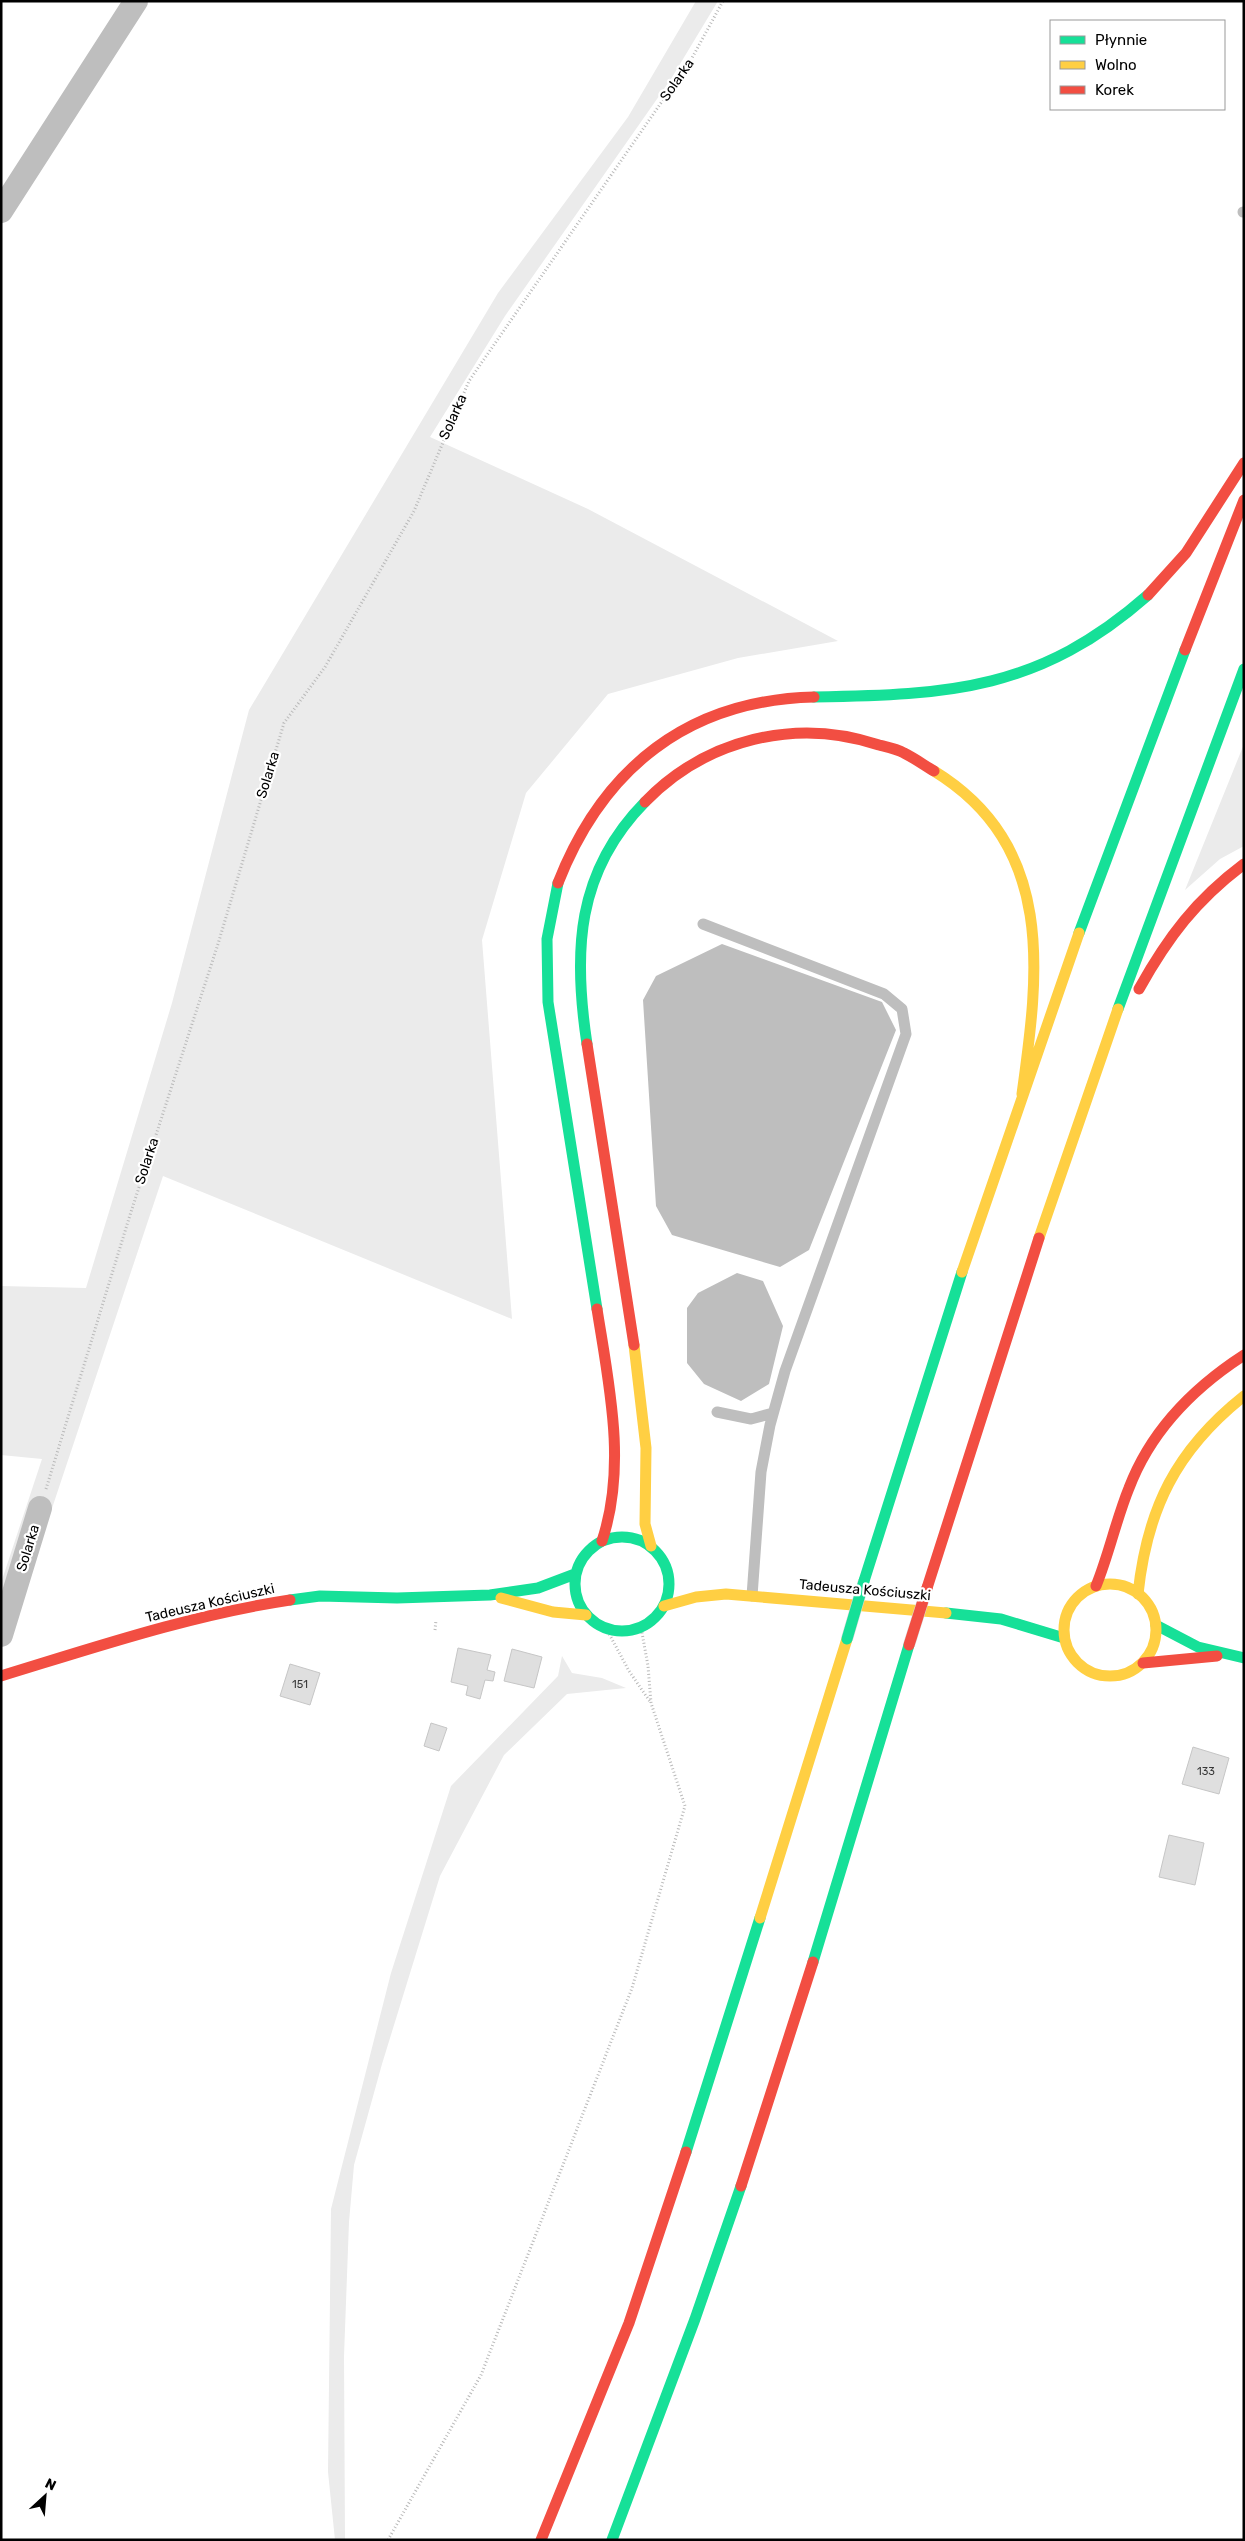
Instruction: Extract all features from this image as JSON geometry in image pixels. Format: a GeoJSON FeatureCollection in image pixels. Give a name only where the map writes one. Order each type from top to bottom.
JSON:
{"type":"FeatureCollection","features":[{"type":"Feature","properties":{"kind":"main road"},"geometry":{"type":"LineString","coordinates":[[1022,1094],[1035,967],[1034,934],[1030,910],[1021,878],[995,828],[961,790],[942,775],[900,751],[862,738],[834,732],[784,733],[729,744],[705,755],[668,778],[633,812],[611,845],[592,884],[581,931],[578,973],[580,999],[639,1375],[646,1448],[645,1524],[652,1546],[672,1573],[664,1606],[656,1616],[641,1627],[620,1631],[596,1624],[586,1615],[578,1603],[574,1590],[575,1574],[586,1556],[602,1541],[608,1527],[613,1495],[614,1453],[611,1413],[606,1364],[549,1012],[546,975],[547,929],[552,906],[558,881],[578,835],[607,793],[644,756],[666,739],[711,716],[737,707],[785,699],[921,694],[984,684],[1033,668],[1084,643],[1131,610],[1169,573],[1202,532],[1244,463]]}},
{"type":"Feature","properties":{"kind":"main road"},"geometry":{"type":"LineString","coordinates":[[541,2540],[629,2323],[699,2112],[914,1420],[1022,1094],[1129,798],[1244,500]]}},
{"type":"Feature","properties":{"kind":"main road"},"geometry":{"type":"LineString","coordinates":[[612,2540],[666,2405],[756,2138],[860,1810],[909,1645],[1031,1262],[1099,1061],[1176,847],[1244,669]]}},
{"type":"Feature","properties":{"kind":"main road"},"geometry":{"type":"LineString","coordinates":[[1099,1061],[1173,931],[1190,908],[1215,885],[1244,864]]}},
{"type":"Feature","properties":{"kind":"main road"},"geometry":{"type":"LineString","coordinates":[[1096,1586],[1106,1563],[1129,1488],[1145,1452],[1165,1422],[1190,1394],[1214,1374],[1244,1355]]}},
{"type":"Feature","properties":{"kind":"main road"},"geometry":{"type":"LineString","coordinates":[[1138,1594],[1139,1578],[1155,1511],[1172,1472],[1206,1427],[1244,1396]]}},
{"type":"Feature","properties":{"kind":"main road"},"geometry":{"type":"LineString","coordinates":[[602,1541],[621,1537],[636,1539],[652,1546]]}},
{"type":"Feature","properties":{"kind":"main road","name":"Tadeusza Kościuszki"},"geometry":{"type":"LineString","coordinates":[[1,1676],[159,1628],[245,1607],[320,1596],[397,1598],[490,1595],[538,1588],[575,1574]]}},
{"type":"Feature","properties":{"kind":"main road"},"geometry":{"type":"LineString","coordinates":[[1218,1656],[1171,1635],[1156,1625],[1146,1603],[1138,1594],[1113,1584],[1096,1586],[1079,1596],[1062,1614],[1064,1638],[1076,1661],[1097,1674],[1121,1674],[1143,1663],[1160,1659],[1190,1661],[1218,1656],[1244,1658]]}},
{"type":"Feature","properties":{"kind":"main road","name":"Tadeusza Kościuszki"},"geometry":{"type":"LineString","coordinates":[[702,1585],[726,1594]]}},
{"type":"Feature","properties":{"kind":"main road","name":"Tadeusza Kościuszki"},"geometry":{"type":"LineString","coordinates":[[664,1606],[696,1597],[726,1594],[752,1596],[1001,1619],[1064,1638]]}},
{"type":"Feature","properties":{"kind":"main road","name":"Tadeusza Kościuszki"},"geometry":{"type":"LineString","coordinates":[[490,1595],[553,1612],[586,1615]]}},
{"type":"Feature","properties":{"kind":"main road","name":"Tadeusza Kościuszki"},"geometry":{"type":"LineString","coordinates":[[1001,1619],[1025,1615]]}},
{"type":"Feature","properties":{"kind":"main road"},"geometry":{"type":"LineString","coordinates":[[1143,1663],[1154,1640],[1156,1625]]}},
{"type":"Feature","properties":{"kind":"street"},"geometry":{"type":"LineString","coordinates":[[1,211],[136,1]]}},
{"type":"Feature","properties":{"kind":"street","name":"Solarka"},"geometry":{"type":"LineString","coordinates":[[1,1636],[40,1508]]}},
{"type":"Feature","properties":{"kind":"lane"},"geometry":{"type":"LineString","coordinates":[[703,924],[884,994],[902,1009],[906,1034],[785,1371],[773,1413],[761,1472],[752,1596]]}},
{"type":"Feature","properties":{"kind":"lane"},"geometry":{"type":"LineString","coordinates":[[717,1412],[751,1419],[773,1413]]}},
{"type":"Feature","properties":{"kind":"path","name":"Solarka"},"geometry":{"type":"LineString","coordinates":[[40,1508],[130,1215],[220,935],[284,723],[325,667],[414,510],[469,380],[692,58],[723,1]]}},
{"type":"Feature","properties":{"kind":"path"},"geometry":{"type":"LineString","coordinates":[[388,2540],[481,2376],[632,1988],[685,1806],[651,1703],[648,1666],[641,1627]]}},
{"type":"Feature","properties":{"kind":"path"},"geometry":{"type":"LineString","coordinates":[[606,1628],[629,1671],[651,1703]]}},
{"type":"Feature","properties":{"kind":"shaded area"},"geometry":{"type":"Polygon","coordinates":[[[696,1],[718,1],[671,79],[505,316],[430,437],[588,509],[838,641],[738,658],[608,694],[526,793],[482,940],[512,1319],[163,1176],[8,1640],[1,1643],[1,1583],[42,1459],[1,1455],[1,1286],[86,1288],[172,1003],[249,710],[498,293],[628,117],[696,1]]]}},
{"type":"Feature","properties":{"kind":"shaded area"},"geometry":{"type":"Polygon","coordinates":[[[1244,744],[1244,846],[1220,859],[1185,890],[1244,744]]]}},
{"type":"Feature","properties":{"kind":"shaded area"},"geometry":{"type":"Polygon","coordinates":[[[722,944],[882,1002],[896,1030],[809,1250],[780,1267],[672,1235],[656,1206],[643,1000],[656,976],[722,944]]]}},
{"type":"Feature","properties":{"kind":"shaded area"},"geometry":{"type":"Polygon","coordinates":[[[737,1273],[763,1281],[783,1326],[769,1384],[741,1401],[704,1384],[687,1363],[687,1308],[698,1293],[737,1273]]]}},
{"type":"Feature","properties":{"kind":"shaded area"},"geometry":{"type":"Polygon","coordinates":[[[562,1656],[572,1673],[602,1678],[626,1688],[567,1694],[504,1755],[440,1876],[382,2064],[354,2165],[349,2222],[344,2356],[345,2540],[335,2540],[328,2472],[331,2209],[391,1973],[451,1786],[558,1676],[562,1656]]]}},
{"type":"Feature","properties":{"kind":"building"},"geometry":{"type":"Polygon","coordinates":[[[458,1648],[491,1655],[487,1670],[495,1672],[493,1681],[485,1680],[480,1699],[466,1695],[468,1686],[451,1682],[458,1648]]]}},
{"type":"Feature","properties":{"kind":"building"},"geometry":{"type":"Polygon","coordinates":[[[512,1649],[542,1657],[534,1688],[504,1681],[512,1649]]]}},
{"type":"Feature","properties":{"kind":"building"},"geometry":{"type":"Polygon","coordinates":[[[290,1664],[320,1673],[310,1705],[280,1696],[290,1664]]]}},
{"type":"Feature","properties":{"kind":"building"},"geometry":{"type":"Polygon","coordinates":[[[431,1723],[447,1728],[439,1751],[424,1746],[431,1723]]]}},
{"type":"Feature","properties":{"kind":"building"},"geometry":{"type":"Polygon","coordinates":[[[1193,1747],[1229,1758],[1219,1794],[1182,1784],[1193,1747]]]}},
{"type":"Feature","properties":{"kind":"building"},"geometry":{"type":"Polygon","coordinates":[[[1169,1835],[1204,1843],[1195,1885],[1159,1877],[1169,1835]]]}},
{"type":"Feature","properties":{"kind":"traffic: fast"},"geometry":{"type":"LineString","coordinates":[[814,697],[908,694],[951,689],[991,681],[1031,668],[1069,651],[1108,627],[1148,595]]}},
{"type":"Feature","properties":{"kind":"traffic: fast"},"geometry":{"type":"LineString","coordinates":[[1079,933],[1185,650]]}},
{"type":"Feature","properties":{"kind":"traffic: fast"},"geometry":{"type":"LineString","coordinates":[[1118,1009],[1244,669]]}},
{"type":"Feature","properties":{"kind":"traffic: fast"},"geometry":{"type":"LineString","coordinates":[[587,1044],[580,977],[581,945],[585,915],[593,885],[605,856],[622,829],[645,802]]}},
{"type":"Feature","properties":{"kind":"traffic: fast"},"geometry":{"type":"LineString","coordinates":[[558,883],[547,939],[548,1002],[597,1309]]}},
{"type":"Feature","properties":{"kind":"traffic: fast"},"geometry":{"type":"LineString","coordinates":[[864,1581],[962,1272]]}},
{"type":"Feature","properties":{"kind":"traffic: fast"},"geometry":{"type":"LineString","coordinates":[[622,1537],[640,1541],[655,1551],[665,1566],[669,1584],[665,1602],[655,1617],[640,1627],[622,1631],[604,1627],[589,1617],[579,1602],[575,1584],[579,1566],[589,1551],[604,1541],[622,1537]]}},
{"type":"Feature","properties":{"kind":"traffic: fast"},"geometry":{"type":"LineString","coordinates":[[290,1600],[320,1596],[397,1598],[490,1595],[538,1588],[575,1574]]}},
{"type":"Feature","properties":{"kind":"traffic: fast"},"geometry":{"type":"LineString","coordinates":[[847,1639],[864,1581]]}},
{"type":"Feature","properties":{"kind":"traffic: fast"},"geometry":{"type":"LineString","coordinates":[[946,1613],[1001,1619],[1064,1638]]}},
{"type":"Feature","properties":{"kind":"traffic: fast"},"geometry":{"type":"LineString","coordinates":[[1156,1625],[1198,1647],[1244,1658]]}},
{"type":"Feature","properties":{"kind":"traffic: fast"},"geometry":{"type":"LineString","coordinates":[[813,1962],[909,1645]]}},
{"type":"Feature","properties":{"kind":"traffic: fast"},"geometry":{"type":"LineString","coordinates":[[686,2152],[760,1918]]}},
{"type":"Feature","properties":{"kind":"traffic: fast"},"geometry":{"type":"LineString","coordinates":[[612,2540],[695,2319],[741,2186]]}},
{"type":"Feature","properties":{"kind":"traffic: slow"},"geometry":{"type":"LineString","coordinates":[[934,771],[974,801],[1002,836],[1020,874],[1030,915],[1034,958],[1033,1003],[1022,1094]]}},
{"type":"Feature","properties":{"kind":"traffic: slow"},"geometry":{"type":"LineString","coordinates":[[962,1272],[1079,933]]}},
{"type":"Feature","properties":{"kind":"traffic: slow"},"geometry":{"type":"LineString","coordinates":[[1039,1238],[1118,1009]]}},
{"type":"Feature","properties":{"kind":"traffic: slow"},"geometry":{"type":"LineString","coordinates":[[634,1345],[646,1448],[645,1524],[651,1546]]}},
{"type":"Feature","properties":{"kind":"traffic: slow"},"geometry":{"type":"LineString","coordinates":[[1138,1594],[1142,1563],[1149,1535],[1169,1483],[1183,1460],[1200,1438],[1244,1396]]}},
{"type":"Feature","properties":{"kind":"traffic: slow"},"geometry":{"type":"LineString","coordinates":[[1110,1584],[1127,1588],[1142,1598],[1152,1613],[1156,1630],[1152,1647],[1142,1662],[1127,1672],[1110,1676],[1093,1672],[1078,1662],[1068,1647],[1064,1630],[1068,1613],[1078,1598],[1093,1588],[1110,1584]]}},
{"type":"Feature","properties":{"kind":"traffic: slow"},"geometry":{"type":"LineString","coordinates":[[664,1606],[696,1597],[726,1594],[946,1613]]}},
{"type":"Feature","properties":{"kind":"traffic: slow"},"geometry":{"type":"LineString","coordinates":[[501,1598],[553,1612],[586,1615]]}},
{"type":"Feature","properties":{"kind":"traffic: slow"},"geometry":{"type":"LineString","coordinates":[[760,1918],[847,1639]]}},
{"type":"Feature","properties":{"kind":"traffic: jam"},"geometry":{"type":"LineString","coordinates":[[1148,595],[1186,553],[1244,463]]}},
{"type":"Feature","properties":{"kind":"traffic: jam"},"geometry":{"type":"LineString","coordinates":[[1185,650],[1244,500]]}},
{"type":"Feature","properties":{"kind":"traffic: jam"},"geometry":{"type":"LineString","coordinates":[[558,883],[577,842],[599,806],[626,774],[656,748],[689,727],[727,711],[769,701],[814,697]]}},
{"type":"Feature","properties":{"kind":"traffic: jam"},"geometry":{"type":"LineString","coordinates":[[645,802],[669,780],[696,763],[724,749],[754,739],[785,734],[816,733],[848,737],[889,747],[912,757],[934,771]]}},
{"type":"Feature","properties":{"kind":"traffic: jam"},"geometry":{"type":"LineString","coordinates":[[1139,989],[1184,920],[1211,891],[1244,864]]}},
{"type":"Feature","properties":{"kind":"traffic: jam"},"geometry":{"type":"LineString","coordinates":[[587,1044],[634,1345]]}},
{"type":"Feature","properties":{"kind":"traffic: jam"},"geometry":{"type":"LineString","coordinates":[[927,1588],[1039,1238]]}},
{"type":"Feature","properties":{"kind":"traffic: jam"},"geometry":{"type":"LineString","coordinates":[[597,1309],[610,1396],[615,1455],[609,1513],[602,1541]]}},
{"type":"Feature","properties":{"kind":"traffic: jam"},"geometry":{"type":"LineString","coordinates":[[1096,1586],[1129,1488],[1149,1447],[1191,1396],[1244,1355]]}},
{"type":"Feature","properties":{"kind":"traffic: jam"},"geometry":{"type":"LineString","coordinates":[[909,1645],[927,1588]]}},
{"type":"Feature","properties":{"kind":"traffic: jam"},"geometry":{"type":"LineString","coordinates":[[1,1676],[180,1623],[253,1606],[290,1600]]}},
{"type":"Feature","properties":{"kind":"traffic: jam"},"geometry":{"type":"LineString","coordinates":[[1143,1663],[1217,1656]]}},
{"type":"Feature","properties":{"kind":"traffic: jam"},"geometry":{"type":"LineString","coordinates":[[741,2186],[813,1962]]}},
{"type":"Feature","properties":{"kind":"traffic: jam"},"geometry":{"type":"LineString","coordinates":[[541,2540],[629,2323],[686,2152]]}}]}
